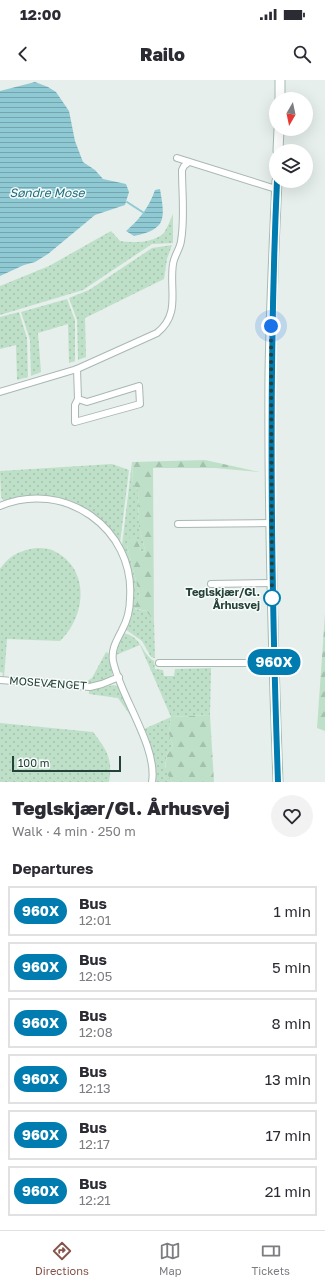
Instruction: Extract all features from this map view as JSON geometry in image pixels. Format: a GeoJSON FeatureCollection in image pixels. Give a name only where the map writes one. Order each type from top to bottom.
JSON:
{"type":"FeatureCollection","features":[{"type":"Feature","properties":{"kind":"street"},"geometry":{"type":"LineString","coordinates":[[280,80],[280,92]]}},
{"type":"Feature","properties":{"kind":"street"},"geometry":{"type":"LineString","coordinates":[[177,158],[269,183]]}},
{"type":"Feature","properties":{"kind":"street"},"geometry":{"type":"LineString","coordinates":[[0,392],[77,370],[157,333],[164,327],[170,319],[172,308],[173,264],[182,239],[182,170],[184,166],[190,162]]}},
{"type":"Feature","properties":{"kind":"street"},"geometry":{"type":"LineString","coordinates":[[277,188],[271,328],[271,523],[278,782]]}},
{"type":"Feature","properties":{"kind":"street"},"geometry":{"type":"LineString","coordinates":[[77,370],[78,398],[74,405],[75,422],[140,404],[139,386],[86,402],[78,398]]}},
{"type":"Feature","properties":{"kind":"street"},"geometry":{"type":"LineString","coordinates":[[0,506],[12,500],[31,498],[47,498],[65,502],[83,509],[110,532],[120,548],[127,564],[130,599],[123,629],[115,643],[113,661],[147,746],[151,763],[152,782]]}},
{"type":"Feature","properties":{"kind":"street"},"geometry":{"type":"LineString","coordinates":[[178,524],[271,523]]}},
{"type":"Feature","properties":{"kind":"street"},"geometry":{"type":"LineString","coordinates":[[211,584],[272,583]]}},
{"type":"Feature","properties":{"kind":"street"},"geometry":{"type":"LineString","coordinates":[[159,663],[274,663]]}},
{"type":"Feature","properties":{"kind":"street","name":"MOSEVÆNGET"},"geometry":{"type":"LineString","coordinates":[[0,680],[90,687],[119,677]]}},
{"type":"Feature","properties":{"kind":"green space"},"geometry":{"type":"Polygon","coordinates":[[[173,214],[173,243],[152,244],[83,290],[0,315],[0,286],[49,266],[111,231],[120,241],[148,241],[159,237],[163,234],[173,214]]]}},
{"type":"Feature","properties":{"kind":"green space"},"geometry":{"type":"Polygon","coordinates":[[[172,245],[167,259],[164,279],[85,318],[86,357],[78,360],[77,320],[69,298],[89,290],[152,248],[172,245]]]}},
{"type":"Feature","properties":{"kind":"green space"},"geometry":{"type":"Polygon","coordinates":[[[67,299],[75,320],[75,361],[69,363],[68,324],[38,333],[41,372],[31,376],[30,340],[21,312],[67,299]]]}},
{"type":"Feature","properties":{"kind":"green space"},"geometry":{"type":"Polygon","coordinates":[[[19,312],[27,338],[28,377],[17,380],[16,345],[0,349],[0,317],[19,312]]]}},
{"type":"Feature","properties":{"kind":"green space"},"geometry":{"type":"Polygon","coordinates":[[[205,460],[260,472],[215,468],[153,468],[154,621],[146,611],[134,608],[140,597],[127,545],[130,537],[137,538],[141,551],[144,552],[145,550],[139,526],[138,490],[133,484],[132,462],[205,460]]]}},
{"type":"Feature","properties":{"kind":"green space"},"geometry":{"type":"Polygon","coordinates":[[[132,462],[133,484],[138,490],[139,526],[145,550],[144,552],[141,551],[138,541],[127,545],[140,597],[135,609],[146,611],[154,621],[155,658],[151,657],[142,641],[125,629],[132,609],[133,579],[131,579],[129,569],[131,569],[122,545],[132,462]]]}},
{"type":"Feature","properties":{"kind":"green space"},"geometry":{"type":"Polygon","coordinates":[[[112,464],[129,470],[120,543],[98,517],[83,507],[65,499],[64,501],[55,499],[55,497],[33,496],[4,501],[1,497],[0,471],[112,464]]]}},
{"type":"Feature","properties":{"kind":"green space"},"geometry":{"type":"Polygon","coordinates":[[[36,548],[54,551],[66,559],[74,569],[79,581],[81,594],[79,607],[69,631],[60,641],[7,639],[4,678],[2,678],[3,673],[0,672],[0,569],[7,560],[15,554],[36,548]]]}},
{"type":"Feature","properties":{"kind":"green space"},"geometry":{"type":"Polygon","coordinates":[[[325,614],[325,731],[317,728],[325,614]]]}},
{"type":"Feature","properties":{"kind":"green space"},"geometry":{"type":"Polygon","coordinates":[[[124,633],[134,638],[140,645],[116,655],[116,648],[124,633]]]}},
{"type":"Feature","properties":{"kind":"green space"},"geometry":{"type":"Polygon","coordinates":[[[140,645],[146,654],[154,661],[155,669],[163,670],[164,676],[174,676],[175,669],[211,668],[210,715],[171,717],[140,645]]]}},
{"type":"Feature","properties":{"kind":"green space"},"geometry":{"type":"Polygon","coordinates":[[[106,652],[110,654],[113,671],[111,677],[90,685],[81,685],[92,678],[106,652]]]}},
{"type":"Feature","properties":{"kind":"green space"},"geometry":{"type":"Polygon","coordinates":[[[113,685],[118,686],[133,719],[118,698],[89,694],[89,691],[113,685]]]}},
{"type":"Feature","properties":{"kind":"green space"},"geometry":{"type":"Polygon","coordinates":[[[210,715],[214,782],[172,782],[165,770],[167,754],[173,746],[169,734],[171,717],[210,715]]]}},
{"type":"Feature","properties":{"kind":"green space"},"geometry":{"type":"Polygon","coordinates":[[[171,717],[169,734],[173,746],[167,754],[165,767],[172,782],[155,782],[153,754],[151,754],[148,744],[150,743],[144,729],[171,717]]]}},
{"type":"Feature","properties":{"kind":"green space"},"geometry":{"type":"Polygon","coordinates":[[[0,723],[93,732],[108,755],[110,767],[109,782],[0,782],[0,723]]]}},
{"type":"Feature","properties":{"kind":"water","name":"Søndre Mose"},"geometry":{"type":"Polygon","coordinates":[[[35,82],[56,92],[69,111],[75,141],[83,162],[95,170],[103,179],[126,184],[129,192],[125,205],[95,215],[48,254],[35,262],[24,265],[0,276],[0,91],[35,82]]]}},
{"type":"Feature","properties":{"kind":"water"},"geometry":{"type":"Polygon","coordinates":[[[160,189],[163,215],[158,226],[153,230],[134,236],[126,231],[144,212],[155,190],[160,189]]]}},
{"type":"Feature","properties":{"kind":"waterway"},"geometry":{"type":"LineString","coordinates":[[127,202],[144,213]]}},
{"type":"Feature","properties":{"kind":"bus line","name":"960X"},"geometry":{"type":"LineString","coordinates":[[277,188],[271,314],[270,410],[272,599],[278,782]]}},
{"type":"Feature","properties":{"kind":"place","name":"Teglskjær/Gl. Århusvej"},"geometry":{"type":"Point","coordinates":[272,598]}},
{"type":"Feature","properties":{"kind":"route"},"geometry":{"type":"LineString","coordinates":[[271,326],[270,410],[272,598]]}}]}
